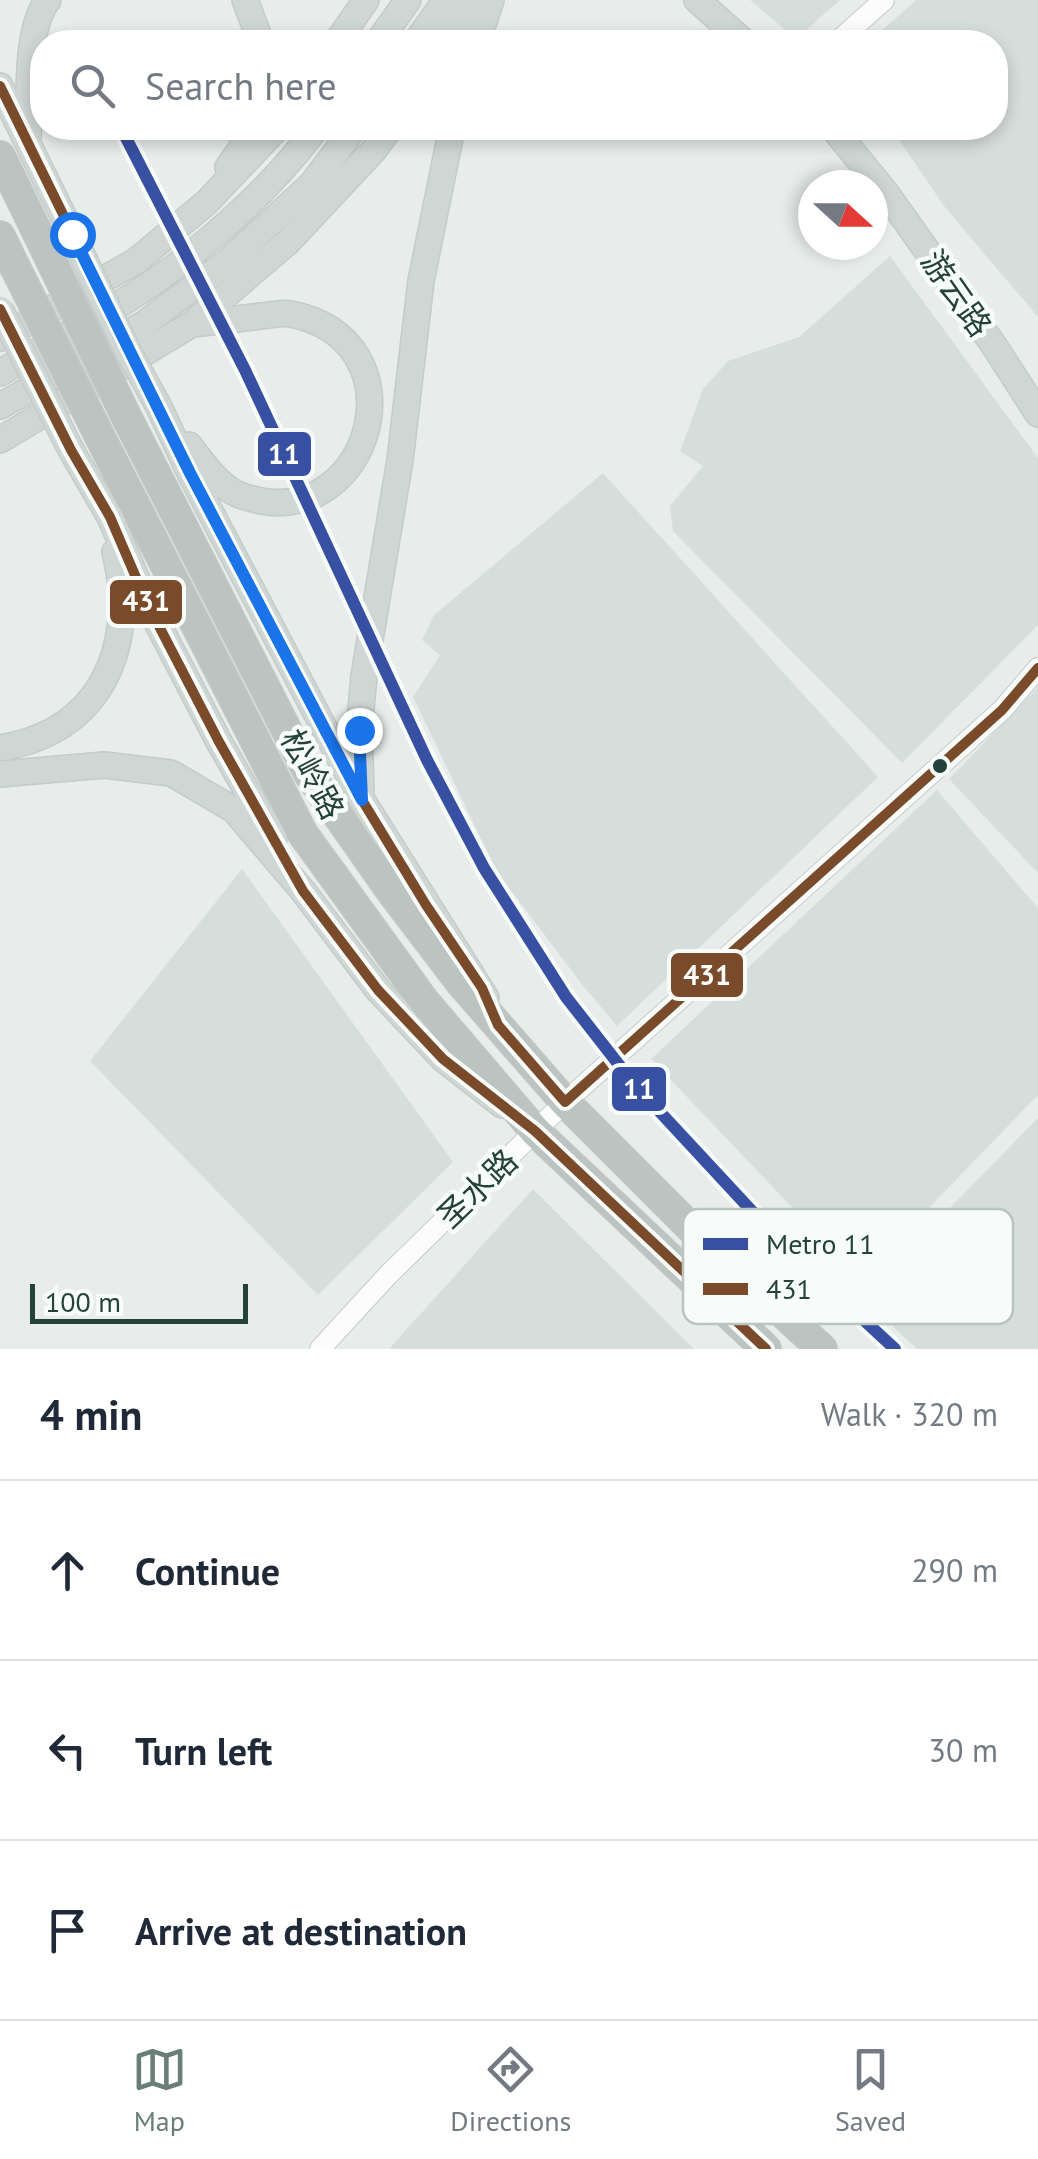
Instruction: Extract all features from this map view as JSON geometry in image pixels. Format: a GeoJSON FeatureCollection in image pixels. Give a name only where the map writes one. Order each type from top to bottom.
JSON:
{"type":"FeatureCollection","features":[{"type":"Feature","properties":{"kind":"highway","name":"松岭路"},"geometry":{"type":"LineString","coordinates":[[0,156],[126,416],[309,774],[461,983],[565,1102],[683,1220]]}},
{"type":"Feature","properties":{"kind":"highway","name":"松岭路"},"geometry":{"type":"LineString","coordinates":[[0,236],[303,834],[424,1000],[535,1131],[683,1271]]}},
{"type":"Feature","properties":{"kind":"highway","name":"松岭路"},"geometry":{"type":"LineString","coordinates":[[740,1324],[766,1349]]}},
{"type":"Feature","properties":{"kind":"highway","name":"松岭路"},"geometry":{"type":"LineString","coordinates":[[795,1324],[822,1349]]}},
{"type":"Feature","properties":{"kind":"main road"},"geometry":{"type":"LineString","coordinates":[[34,30],[48,0]]}},
{"type":"Feature","properties":{"kind":"main road"},"geometry":{"type":"LineString","coordinates":[[244,0],[256,30]]}},
{"type":"Feature","properties":{"kind":"main road"},"geometry":{"type":"LineString","coordinates":[[346,30],[366,0]]}},
{"type":"Feature","properties":{"kind":"main road"},"geometry":{"type":"LineString","coordinates":[[387,30],[408,0]]}},
{"type":"Feature","properties":{"kind":"main road"},"geometry":{"type":"LineString","coordinates":[[425,30],[446,0]]}},
{"type":"Feature","properties":{"kind":"main road"},"geometry":{"type":"LineString","coordinates":[[454,30],[473,0]]}},
{"type":"Feature","properties":{"kind":"main road"},"geometry":{"type":"LineString","coordinates":[[480,30],[490,0]]}},
{"type":"Feature","properties":{"kind":"main road"},"geometry":{"type":"LineString","coordinates":[[696,0],[730,30]]}},
{"type":"Feature","properties":{"kind":"main road"},"geometry":{"type":"LineString","coordinates":[[714,0],[747,30]]}},
{"type":"Feature","properties":{"kind":"main road"},"geometry":{"type":"LineString","coordinates":[[0,86],[190,473],[362,800],[482,988],[498,1025]]}},
{"type":"Feature","properties":{"kind":"main road"},"geometry":{"type":"LineString","coordinates":[[28,142],[30,89]]}},
{"type":"Feature","properties":{"kind":"main road"},"geometry":{"type":"LineString","coordinates":[[188,218],[242,149],[245,140]]}},
{"type":"Feature","properties":{"kind":"main road"},"geometry":{"type":"LineString","coordinates":[[0,338],[136,260],[219,190],[266,140]]}},
{"type":"Feature","properties":{"kind":"main road"},"geometry":{"type":"LineString","coordinates":[[0,373],[130,297],[208,240],[292,162],[308,140]]}},
{"type":"Feature","properties":{"kind":"main road"},"geometry":{"type":"LineString","coordinates":[[0,406],[144,324],[228,262],[312,184],[345,140]]}},
{"type":"Feature","properties":{"kind":"main road"},"geometry":{"type":"LineString","coordinates":[[0,440],[192,324],[289,241],[381,140]]}},
{"type":"Feature","properties":{"kind":"main road"},"geometry":{"type":"LineString","coordinates":[[362,800],[359,730],[364,676],[400,460],[421,281],[450,140]]}},
{"type":"Feature","properties":{"kind":"main road","name":"游云路"},"geometry":{"type":"LineString","coordinates":[[843,140],[886,193],[1038,414]]}},
{"type":"Feature","properties":{"kind":"main road","name":"游云路"},"geometry":{"type":"LineString","coordinates":[[857,140],[897,188],[1038,394]]}},
{"type":"Feature","properties":{"kind":"main road"},"geometry":{"type":"LineString","coordinates":[[0,308],[71,450],[110,517],[147,603],[218,740],[303,890]]}},
{"type":"Feature","properties":{"kind":"main road"},"geometry":{"type":"LineString","coordinates":[[158,405],[206,468],[232,492],[256,500],[285,504],[305,499],[341,478],[364,441],[371,401],[368,376],[337,332],[288,313],[192,324]]}},
{"type":"Feature","properties":{"kind":"main road"},"geometry":{"type":"LineString","coordinates":[[0,748],[24,744],[67,724],[107,674],[120,633],[122,595],[110,517]]}},
{"type":"Feature","properties":{"kind":"main road"},"geometry":{"type":"LineString","coordinates":[[0,774],[104,765],[171,773],[234,810],[303,890],[378,990],[443,1059],[535,1131]]}},
{"type":"Feature","properties":{"kind":"street"},"geometry":{"type":"LineString","coordinates":[[850,30],[884,0]]}},
{"type":"Feature","properties":{"kind":"street","name":"圣水路"},"geometry":{"type":"LineString","coordinates":[[320,1349],[389,1274],[565,1102],[1002,710],[1038,668]]}},
{"type":"Feature","properties":{"kind":"shaded area"},"geometry":{"type":"Polygon","coordinates":[[[750,0],[840,0],[806,30],[785,30],[750,0]]]}},
{"type":"Feature","properties":{"kind":"shaded area"},"geometry":{"type":"Polygon","coordinates":[[[916,0],[1038,0],[1038,317],[944,206],[899,140],[1008,140],[1008,30],[882,30],[916,0]]]}},
{"type":"Feature","properties":{"kind":"shaded area"},"geometry":{"type":"Polygon","coordinates":[[[888,258],[1038,458],[1038,625],[902,763],[673,531],[670,506],[703,466],[680,451],[703,389],[728,361],[799,337],[888,258]]]}},
{"type":"Feature","properties":{"kind":"shaded area"},"geometry":{"type":"Polygon","coordinates":[[[603,473],[878,777],[617,1026],[497,872],[413,697],[440,655],[422,640],[434,615],[603,473]]]}},
{"type":"Feature","properties":{"kind":"shaded area"},"geometry":{"type":"Polygon","coordinates":[[[1038,687],[1038,873],[949,779],[1038,687]]]}},
{"type":"Feature","properties":{"kind":"shaded area"},"geometry":{"type":"Polygon","coordinates":[[[937,790],[1038,908],[1038,1095],[928,1209],[794,1209],[651,1059],[937,790]]]}},
{"type":"Feature","properties":{"kind":"shaded area"},"geometry":{"type":"Polygon","coordinates":[[[242,869],[453,1162],[318,1295],[90,1061],[242,869]]]}},
{"type":"Feature","properties":{"kind":"shaded area"},"geometry":{"type":"Polygon","coordinates":[[[1038,1118],[1038,1349],[917,1349],[890,1324],[1013,1324],[1013,1209],[949,1209],[1038,1118]]]}},
{"type":"Feature","properties":{"kind":"shaded area"},"geometry":{"type":"Polygon","coordinates":[[[533,1189],[694,1349],[389,1349],[533,1189]]]}},
{"type":"Feature","properties":{"kind":"metro line","name":"11"},"geometry":{"type":"LineString","coordinates":[[127,140],[245,370],[427,760],[484,868],[566,997],[634,1084],[750,1209]]}},
{"type":"Feature","properties":{"kind":"metro line","name":"11"},"geometry":{"type":"LineString","coordinates":[[868,1324],[895,1349]]}},
{"type":"Feature","properties":{"kind":"transit line","name":"431"},"geometry":{"type":"LineString","coordinates":[[0,86],[190,473],[362,800],[482,988],[498,1025],[565,1102],[1002,710],[1038,668]]}},
{"type":"Feature","properties":{"kind":"transit line","name":"431"},"geometry":{"type":"LineString","coordinates":[[0,309],[71,450],[110,517],[147,603],[218,740],[303,891],[378,990],[443,1059],[535,1131],[683,1271]]}},
{"type":"Feature","properties":{"kind":"transit line","name":"431"},"geometry":{"type":"LineString","coordinates":[[740,1324],[766,1349]]}},
{"type":"Feature","properties":{"kind":"route"},"geometry":{"type":"LineString","coordinates":[[72,234],[190,473],[362,800],[359,730]]}}]}
